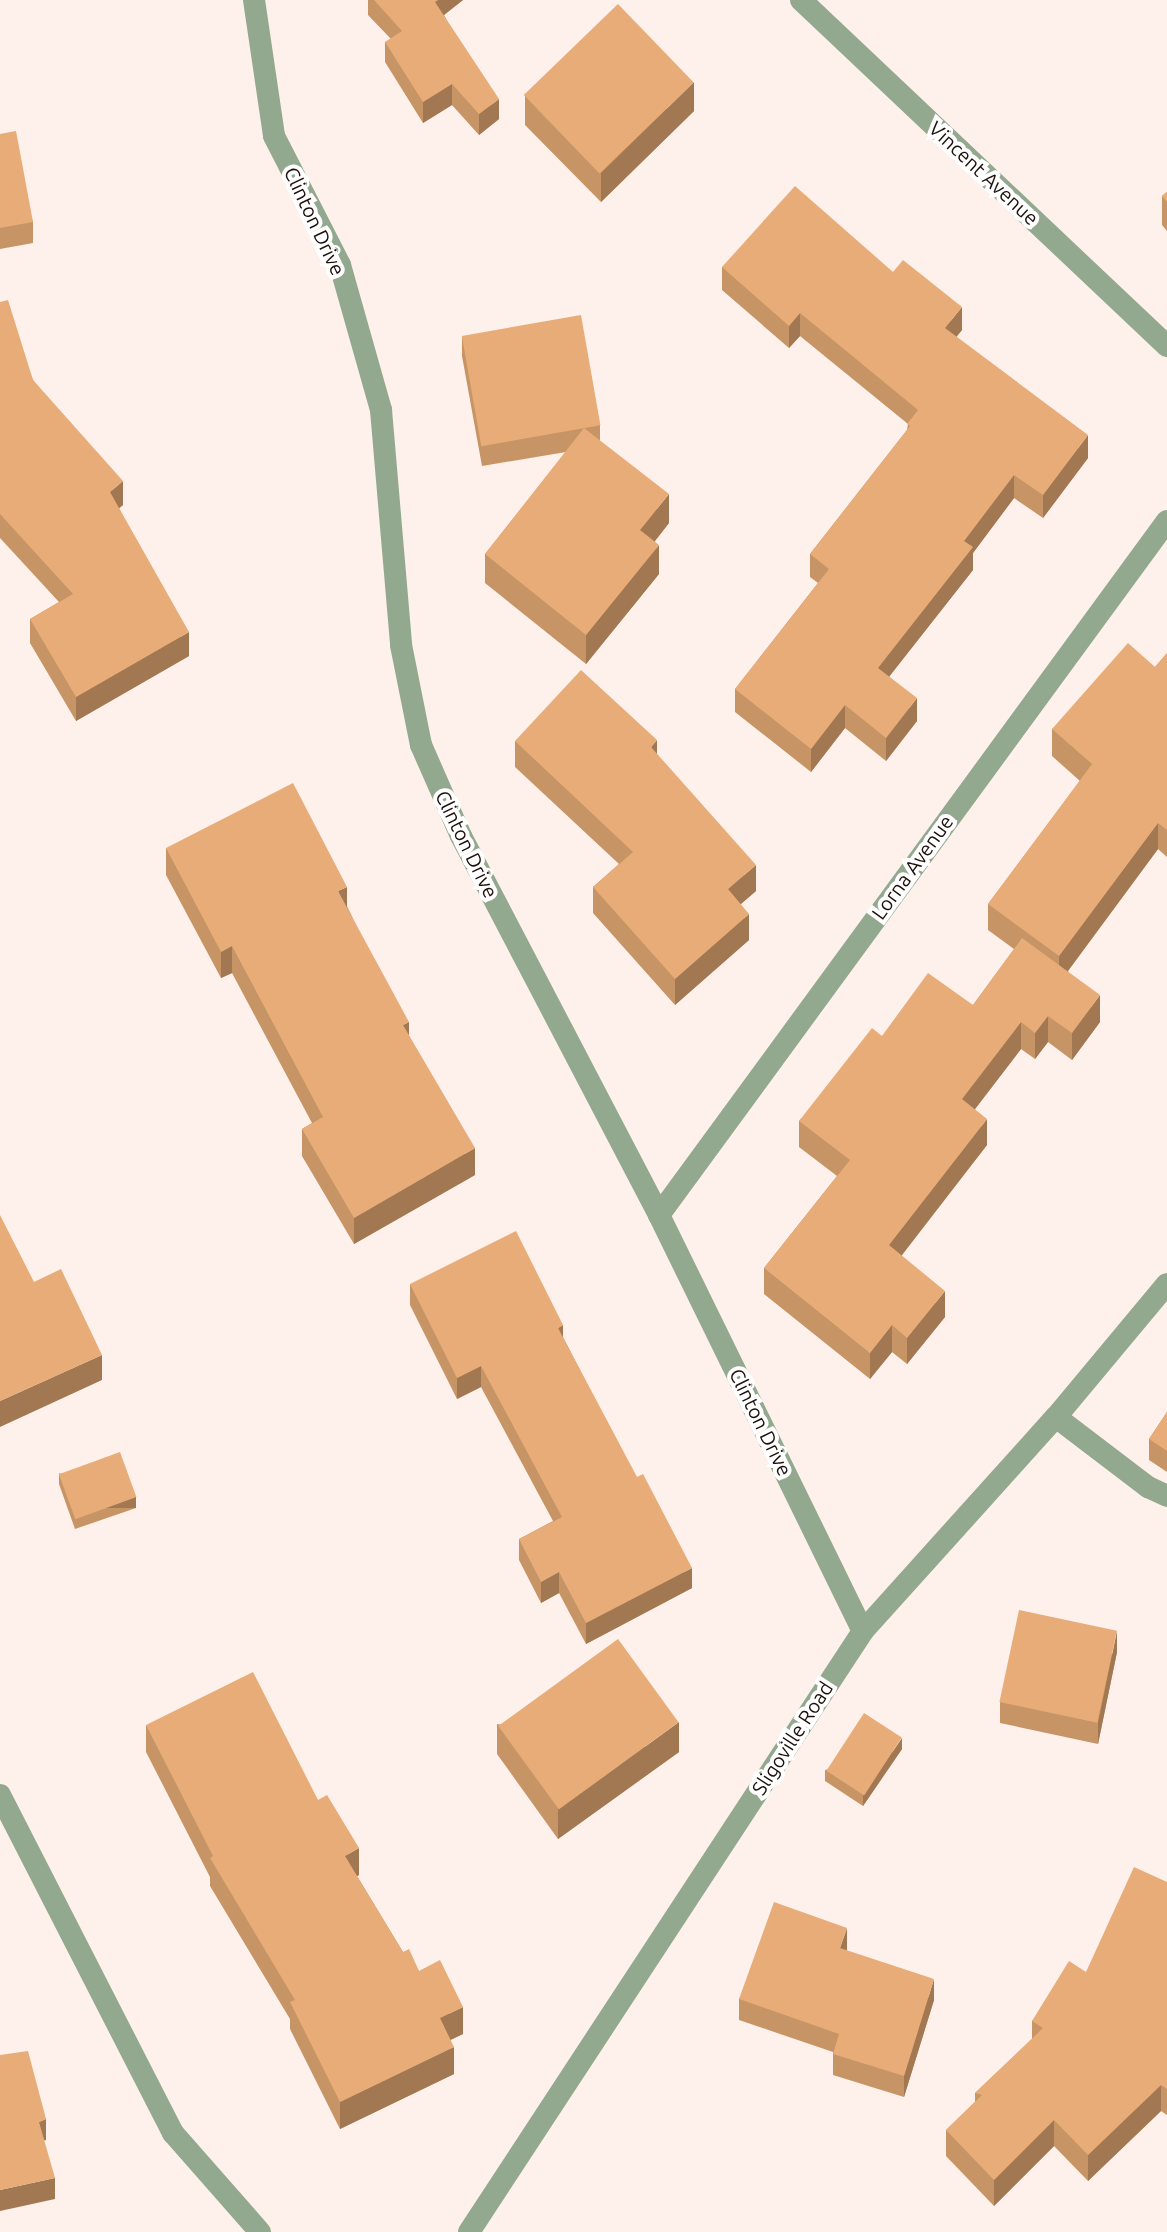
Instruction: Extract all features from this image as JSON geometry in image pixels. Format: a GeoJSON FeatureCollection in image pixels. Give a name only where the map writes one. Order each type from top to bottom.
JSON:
{"type":"FeatureCollection","features":[{"type":"Feature","properties":{"kind":"street","name":"Clinton Drive"},"geometry":{"type":"LineString","coordinates":[[254,0],[274,136],[340,265],[381,410],[401,645],[421,745],[461,836],[659,1215],[863,1631]]}},
{"type":"Feature","properties":{"kind":"street","name":"Vincent Avenue"},"geometry":{"type":"LineString","coordinates":[[801,0],[1167,346]]}},
{"type":"Feature","properties":{"kind":"street","name":"Lorna Avenue"},"geometry":{"type":"LineString","coordinates":[[659,1215],[1167,521]]}},
{"type":"Feature","properties":{"kind":"street","name":"Sligoville Road"},"geometry":{"type":"LineString","coordinates":[[469,2232],[863,1631],[1056,1417],[1167,1284]]}},
{"type":"Feature","properties":{"kind":"street"},"geometry":{"type":"LineString","coordinates":[[1056,1417],[1148,1487],[1167,1496]]}},
{"type":"Feature","properties":{"kind":"street"},"geometry":{"type":"LineString","coordinates":[[0,1795],[173,2133],[260,2232]]}},
{"type":"Feature","properties":{"kind":"building"},"geometry":{"type":"Polygon","coordinates":[[[374,0],[438,0],[435,2],[499,99],[479,114],[452,84],[423,102],[385,42],[402,31],[374,0]]]}},
{"type":"Feature","properties":{"kind":"building"},"geometry":{"type":"Polygon","coordinates":[[[618,4],[694,82],[599,173],[524,95],[618,4]]]}},
{"type":"Feature","properties":{"kind":"building"},"geometry":{"type":"Polygon","coordinates":[[[16,131],[33,222],[0,228],[0,134],[16,131]]]}},
{"type":"Feature","properties":{"kind":"building"},"geometry":{"type":"Polygon","coordinates":[[[795,186],[893,272],[903,260],[962,307],[945,328],[1088,435],[1043,495],[1014,475],[964,541],[973,547],[878,668],[917,698],[886,738],[845,705],[811,749],[735,689],[829,569],[810,554],[910,426],[907,424],[918,410],[800,313],[789,326],[722,267],[795,186]]]}},
{"type":"Feature","properties":{"kind":"building"},"geometry":{"type":"Polygon","coordinates":[[[8,300],[33,380],[123,481],[110,492],[189,632],[76,697],[30,619],[73,594],[0,514],[0,302],[8,300]]]}},
{"type":"Feature","properties":{"kind":"building"},"geometry":{"type":"Polygon","coordinates":[[[581,315],[600,425],[481,446],[462,336],[581,315]]]}},
{"type":"Feature","properties":{"kind":"building"},"geometry":{"type":"Polygon","coordinates":[[[584,428],[669,494],[640,530],[659,545],[586,635],[485,554],[584,428]]]}},
{"type":"Feature","properties":{"kind":"building"},"geometry":{"type":"Polygon","coordinates":[[[1128,643],[1155,667],[1167,653],[1167,830],[1158,823],[1059,956],[988,904],[1092,764],[1052,729],[1128,643]]]}},
{"type":"Feature","properties":{"kind":"building"},"geometry":{"type":"Polygon","coordinates":[[[581,670],[657,740],[651,747],[756,865],[728,889],[749,914],[675,979],[593,887],[633,852],[515,741],[581,670]]]}},
{"type":"Feature","properties":{"kind":"building"},"geometry":{"type":"Polygon","coordinates":[[[293,783],[347,887],[338,891],[409,1022],[403,1025],[475,1148],[354,1218],[302,1129],[323,1117],[232,946],[221,952],[166,848],[293,783]]]}},
{"type":"Feature","properties":{"kind":"building"},"geometry":{"type":"Polygon","coordinates":[[[1022,938],[1100,995],[1072,1033],[1048,1016],[1035,1033],[1021,1022],[962,1099],[987,1119],[889,1245],[945,1291],[907,1338],[892,1325],[870,1353],[764,1268],[850,1160],[799,1121],[872,1028],[882,1036],[928,973],[973,1005],[1022,938]]]}},
{"type":"Feature","properties":{"kind":"building"},"geometry":{"type":"Polygon","coordinates":[[[0,1215],[34,1282],[61,1269],[102,1355],[0,1401],[0,1215]]]}},
{"type":"Feature","properties":{"kind":"building"},"geometry":{"type":"Polygon","coordinates":[[[516,1231],[563,1325],[558,1328],[637,1477],[643,1474],[692,1568],[586,1623],[559,1572],[541,1582],[519,1539],[562,1517],[481,1366],[457,1378],[410,1284],[516,1231]]]}},
{"type":"Feature","properties":{"kind":"building"},"geometry":{"type":"Polygon","coordinates":[[[1167,1412],[1167,1451],[1149,1439],[1167,1412]]]}},
{"type":"Feature","properties":{"kind":"building"},"geometry":{"type":"Polygon","coordinates":[[[120,1452],[136,1497],[75,1519],[59,1474],[120,1452]]]}},
{"type":"Feature","properties":{"kind":"building"},"geometry":{"type":"Polygon","coordinates":[[[1019,1610],[1117,1631],[1097,1723],[999,1702],[1019,1610]]]}},
{"type":"Feature","properties":{"kind":"building"},"geometry":{"type":"Polygon","coordinates":[[[618,1639],[679,1722],[559,1809],[498,1726],[618,1639]]]}},
{"type":"Feature","properties":{"kind":"building"},"geometry":{"type":"Polygon","coordinates":[[[253,1672],[318,1800],[327,1795],[359,1848],[345,1856],[403,1952],[409,1949],[419,1971],[440,1960],[463,2007],[440,2018],[454,2047],[340,2102],[290,2002],[295,2000],[210,1858],[213,1856],[146,1725],[253,1672]]]}},
{"type":"Feature","properties":{"kind":"building"},"geometry":{"type":"Polygon","coordinates":[[[864,1713],[902,1738],[864,1795],[826,1771],[864,1713]]]}},
{"type":"Feature","properties":{"kind":"building"},"geometry":{"type":"Polygon","coordinates":[[[1134,1867],[1167,1882],[1167,2089],[1161,2085],[1088,2155],[1054,2120],[994,2180],[946,2130],[982,2095],[975,2093],[1043,2028],[1032,2021],[1069,1961],[1086,1972],[1134,1867]]]}},
{"type":"Feature","properties":{"kind":"building"},"geometry":{"type":"Polygon","coordinates":[[[774,1902],[847,1928],[840,1948],[934,1979],[904,2076],[833,2054],[839,2034],[739,1999],[774,1902]]]}},
{"type":"Feature","properties":{"kind":"building"},"geometry":{"type":"Polygon","coordinates":[[[28,2051],[46,2119],[39,2122],[55,2178],[0,2190],[0,2055],[28,2051]]]}}]}
